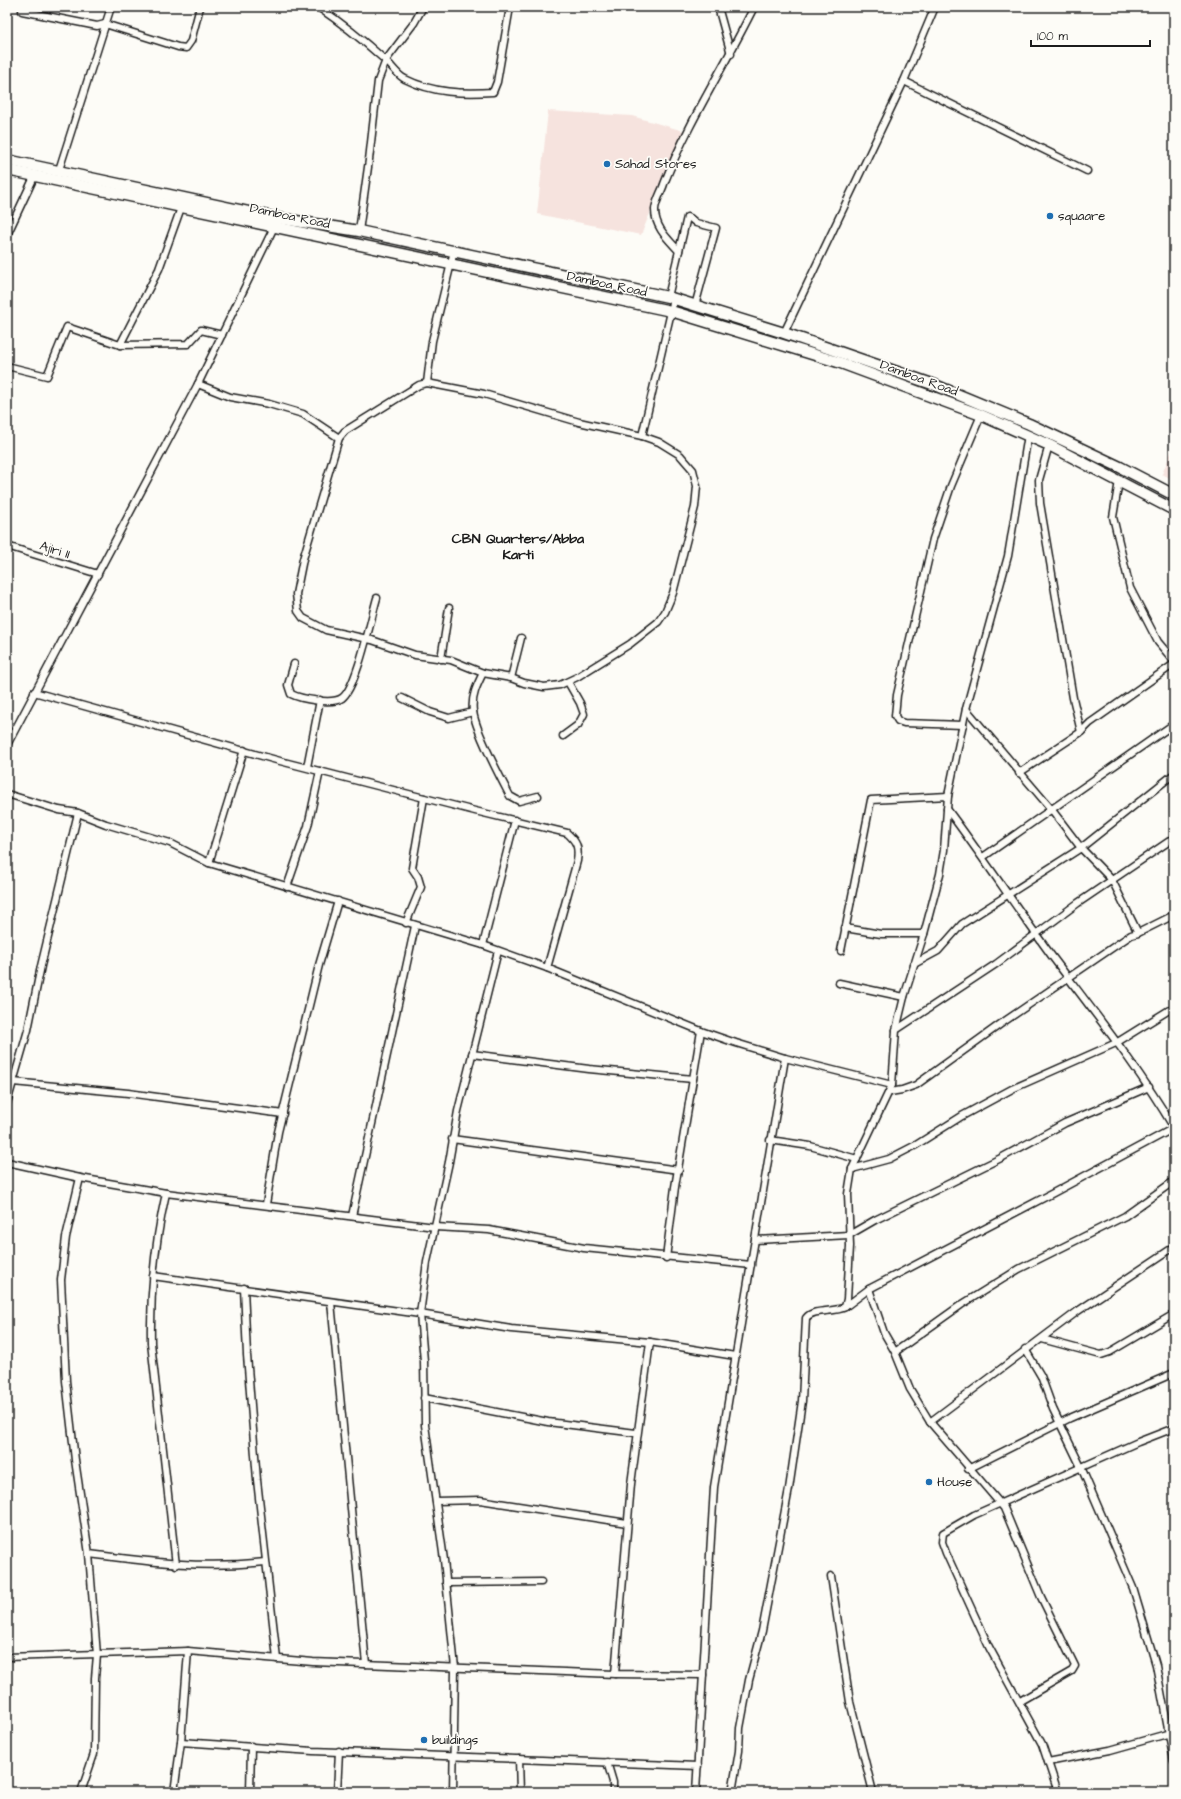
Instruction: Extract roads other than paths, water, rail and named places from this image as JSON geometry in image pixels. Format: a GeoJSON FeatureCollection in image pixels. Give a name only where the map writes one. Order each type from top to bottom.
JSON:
{"type":"FeatureCollection","features":[{"type":"Feature","properties":{"kind":"main road","name":"Damboa Road"},"geometry":{"type":"LineString","coordinates":[[7,160],[37,172]]}},
{"type":"Feature","properties":{"kind":"main road","name":"Damboa Road"},"geometry":{"type":"LineString","coordinates":[[7,170],[37,172],[58,176],[276,222],[451,264],[672,311],[838,362],[981,415],[1049,445],[1174,510]]}},
{"type":"Feature","properties":{"kind":"main road","name":"Damboa Road"},"geometry":{"type":"LineString","coordinates":[[58,176],[182,205],[276,222],[359,231],[671,298],[784,333],[935,385],[1023,421],[1120,467],[1174,496]]}},
{"type":"Feature","properties":{"kind":"street"},"geometry":{"type":"LineString","coordinates":[[58,176],[111,7]]}},
{"type":"Feature","properties":{"kind":"street"},"geometry":{"type":"LineString","coordinates":[[22,11],[97,26],[105,24],[178,48],[186,48],[191,41],[200,7]]}},
{"type":"Feature","properties":{"kind":"street"},"geometry":{"type":"LineString","coordinates":[[318,7],[343,24],[386,60],[404,79],[433,90],[492,92],[497,82],[510,7]]}},
{"type":"Feature","properties":{"kind":"street"},"geometry":{"type":"LineString","coordinates":[[359,231],[370,160],[378,81],[386,60],[414,23],[423,7]]}},
{"type":"Feature","properties":{"kind":"street"},"geometry":{"type":"LineString","coordinates":[[718,7],[731,54]]}},
{"type":"Feature","properties":{"kind":"street"},"geometry":{"type":"LineString","coordinates":[[679,251],[661,232],[654,210],[692,123],[731,54],[754,7]]}},
{"type":"Feature","properties":{"kind":"street"},"geometry":{"type":"LineString","coordinates":[[784,333],[904,81],[935,7]]}},
{"type":"Feature","properties":{"kind":"street"},"geometry":{"type":"LineString","coordinates":[[904,81],[1087,171]]}},
{"type":"Feature","properties":{"kind":"street"},"geometry":{"type":"LineString","coordinates":[[7,235],[37,172]]}},
{"type":"Feature","properties":{"kind":"street"},"geometry":{"type":"LineString","coordinates":[[120,345],[160,268],[182,205]]}},
{"type":"Feature","properties":{"kind":"street"},"geometry":{"type":"LineString","coordinates":[[642,436],[672,311],[671,298],[686,217],[690,218],[696,223],[716,228],[696,306]]}},
{"type":"Feature","properties":{"kind":"street"},"geometry":{"type":"LineString","coordinates":[[7,746],[34,692],[198,384],[276,222]]}},
{"type":"Feature","properties":{"kind":"street"},"geometry":{"type":"LineString","coordinates":[[427,383],[432,341],[454,251]]}},
{"type":"Feature","properties":{"kind":"street"},"geometry":{"type":"LineString","coordinates":[[7,366],[47,376],[67,327],[120,345],[188,344],[201,330],[222,335]]}},
{"type":"Feature","properties":{"kind":"street"},"geometry":{"type":"LineString","coordinates":[[427,383],[484,394],[579,422],[642,436],[659,442],[680,455],[692,470],[697,486],[695,507],[673,593],[665,612],[658,622],[648,631],[568,682],[544,687],[524,684],[511,678],[483,673],[451,660],[414,655],[365,639],[326,630],[303,618],[298,611],[296,594],[303,559],[339,438],[345,431],[419,385],[427,383]]}},
{"type":"Feature","properties":{"kind":"street"},"geometry":{"type":"LineString","coordinates":[[198,384],[230,397],[270,404],[303,414],[339,438]]}},
{"type":"Feature","properties":{"kind":"street"},"geometry":{"type":"LineString","coordinates":[[963,725],[904,723],[898,721],[895,716],[897,695],[933,539],[951,486],[981,415]]}},
{"type":"Feature","properties":{"kind":"street"},"geometry":{"type":"LineString","coordinates":[[845,1307],[847,1299],[849,1234],[848,1194],[852,1169],[890,1092],[892,1084],[896,1030],[904,997],[924,934],[940,874],[944,850],[948,796],[966,709],[1008,556],[1028,435]]}},
{"type":"Feature","properties":{"kind":"street"},"geometry":{"type":"LineString","coordinates":[[1049,445],[1039,480],[1040,504],[1073,698],[1081,732]]}},
{"type":"Feature","properties":{"kind":"street"},"geometry":{"type":"LineString","coordinates":[[1019,773],[1081,732],[1090,723],[1174,662],[1158,642],[1130,588],[1113,517],[1119,481]]}},
{"type":"Feature","properties":{"kind":"street","name":"Ajiri II"},"geometry":{"type":"LineString","coordinates":[[7,546],[98,574]]}},
{"type":"Feature","properties":{"kind":"street"},"geometry":{"type":"LineString","coordinates":[[294,664],[288,685],[291,694],[298,698],[332,702],[342,698],[350,689],[377,598]]}},
{"type":"Feature","properties":{"kind":"street"},"geometry":{"type":"LineString","coordinates":[[441,659],[449,608]]}},
{"type":"Feature","properties":{"kind":"street"},"geometry":{"type":"LineString","coordinates":[[511,678],[521,638]]}},
{"type":"Feature","properties":{"kind":"street"},"geometry":{"type":"LineString","coordinates":[[483,673],[476,688],[473,712],[477,727],[510,796],[519,801],[538,796]]}},
{"type":"Feature","properties":{"kind":"street"},"geometry":{"type":"LineString","coordinates":[[563,736],[578,725],[584,714],[580,702],[568,682]]}},
{"type":"Feature","properties":{"kind":"street"},"geometry":{"type":"LineString","coordinates":[[34,692],[320,771],[567,833],[576,842],[579,849],[547,968]]}},
{"type":"Feature","properties":{"kind":"street"},"geometry":{"type":"LineString","coordinates":[[402,698],[430,712],[449,718],[473,712]]}},
{"type":"Feature","properties":{"kind":"street"},"geometry":{"type":"LineString","coordinates":[[307,767],[320,700]]}},
{"type":"Feature","properties":{"kind":"street"},"geometry":{"type":"LineString","coordinates":[[966,709],[1052,810],[1081,848],[1112,880],[1138,933]]}},
{"type":"Feature","properties":{"kind":"street"},"geometry":{"type":"LineString","coordinates":[[983,857],[1174,724]]}},
{"type":"Feature","properties":{"kind":"street"},"geometry":{"type":"LineString","coordinates":[[209,863],[244,750]]}},
{"type":"Feature","properties":{"kind":"street"},"geometry":{"type":"LineString","coordinates":[[286,887],[308,826],[320,771]]}},
{"type":"Feature","properties":{"kind":"street"},"geometry":{"type":"LineString","coordinates":[[914,964],[938,951],[962,924],[1081,848],[1174,774]]}},
{"type":"Feature","properties":{"kind":"street"},"geometry":{"type":"LineString","coordinates":[[7,794],[59,810],[78,813],[106,824],[170,843],[209,863],[482,945],[547,968],[701,1031],[785,1058],[892,1084]]}},
{"type":"Feature","properties":{"kind":"street"},"geometry":{"type":"LineString","coordinates":[[841,951],[871,800],[948,796]]}},
{"type":"Feature","properties":{"kind":"street"},"geometry":{"type":"LineString","coordinates":[[406,923],[421,887],[418,877],[412,868],[424,798]]}},
{"type":"Feature","properties":{"kind":"street"},"geometry":{"type":"LineString","coordinates":[[732,1792],[739,1752],[740,1728],[762,1631],[789,1489],[802,1401],[806,1318],[813,1313],[839,1311],[869,1289],[1053,1193],[1173,1126],[1149,1087],[1068,978],[1009,893],[947,809]]}},
{"type":"Feature","properties":{"kind":"street"},"geometry":{"type":"LineString","coordinates":[[7,1103],[28,1030],[41,966],[78,813]]}},
{"type":"Feature","properties":{"kind":"street"},"geometry":{"type":"LineString","coordinates":[[482,945],[516,820]]}},
{"type":"Feature","properties":{"kind":"street"},"geometry":{"type":"LineString","coordinates":[[896,1030],[1037,935],[1078,903],[1174,838]]}},
{"type":"Feature","properties":{"kind":"street"},"geometry":{"type":"LineString","coordinates":[[266,1204],[278,1132],[319,965],[338,901]]}},
{"type":"Feature","properties":{"kind":"street"},"geometry":{"type":"LineString","coordinates":[[890,1092],[916,1085],[1068,978],[1131,936],[1174,915]]}},
{"type":"Feature","properties":{"kind":"street"},"geometry":{"type":"LineString","coordinates":[[352,1216],[415,926]]}},
{"type":"Feature","properties":{"kind":"street"},"geometry":{"type":"LineString","coordinates":[[845,928],[881,934],[924,934]]}},
{"type":"Feature","properties":{"kind":"street"},"geometry":{"type":"LineString","coordinates":[[453,1792],[455,1668],[436,1501],[425,1425],[420,1314],[427,1262],[452,1139],[498,951]]}},
{"type":"Feature","properties":{"kind":"street"},"geometry":{"type":"LineString","coordinates":[[840,983],[904,997]]}},
{"type":"Feature","properties":{"kind":"street"},"geometry":{"type":"LineString","coordinates":[[852,1169],[888,1159],[916,1145],[1012,1089],[1116,1043],[1174,1007]]}},
{"type":"Feature","properties":{"kind":"street"},"geometry":{"type":"LineString","coordinates":[[666,1258],[701,1031]]}},
{"type":"Feature","properties":{"kind":"street"},"geometry":{"type":"LineString","coordinates":[[472,1054],[693,1079]]}},
{"type":"Feature","properties":{"kind":"street"},"geometry":{"type":"LineString","coordinates":[[696,1792],[714,1487],[770,1140],[785,1058]]}},
{"type":"Feature","properties":{"kind":"street"},"geometry":{"type":"LineString","coordinates":[[13,1082],[128,1093],[283,1114]]}},
{"type":"Feature","properties":{"kind":"street"},"geometry":{"type":"LineString","coordinates":[[755,1240],[807,1239],[849,1234],[1002,1158],[1065,1123],[1149,1087]]}},
{"type":"Feature","properties":{"kind":"street"},"geometry":{"type":"LineString","coordinates":[[452,1139],[679,1170]]}},
{"type":"Feature","properties":{"kind":"street"},"geometry":{"type":"LineString","coordinates":[[770,1140],[810,1146],[856,1159]]}},
{"type":"Feature","properties":{"kind":"street"},"geometry":{"type":"LineString","coordinates":[[7,1162],[80,1178],[166,1192],[435,1227],[489,1230],[584,1248],[666,1258],[751,1265]]}},
{"type":"Feature","properties":{"kind":"street"},"geometry":{"type":"LineString","coordinates":[[80,1178],[66,1237],[61,1280],[66,1381],[75,1460],[89,1554],[97,1655],[94,1754],[81,1792]]}},
{"type":"Feature","properties":{"kind":"street"},"geometry":{"type":"LineString","coordinates":[[896,1352],[961,1304],[1019,1269],[1125,1216],[1174,1181]]}},
{"type":"Feature","properties":{"kind":"street"},"geometry":{"type":"LineString","coordinates":[[166,1192],[160,1222],[150,1307],[151,1343],[176,1565]]}},
{"type":"Feature","properties":{"kind":"street"},"geometry":{"type":"LineString","coordinates":[[930,1422],[996,1374],[1025,1349],[1042,1339],[1078,1311],[1174,1248]]}},
{"type":"Feature","properties":{"kind":"street"},"geometry":{"type":"LineString","coordinates":[[153,1276],[420,1314],[511,1329],[650,1342],[736,1356]]}},
{"type":"Feature","properties":{"kind":"street"},"geometry":{"type":"LineString","coordinates":[[244,1288],[247,1355],[265,1562],[277,1659]]}},
{"type":"Feature","properties":{"kind":"street"},"geometry":{"type":"LineString","coordinates":[[869,1289],[884,1333],[896,1352],[910,1389],[930,1422],[968,1469],[1000,1504],[1041,1597],[1075,1666],[1065,1676],[1020,1701]]}},
{"type":"Feature","properties":{"kind":"street"},"geometry":{"type":"LineString","coordinates":[[331,1302],[366,1664]]}},
{"type":"Feature","properties":{"kind":"street"},"geometry":{"type":"LineString","coordinates":[[1042,1339],[1101,1355],[1110,1352],[1174,1314]]}},
{"type":"Feature","properties":{"kind":"street"},"geometry":{"type":"LineString","coordinates":[[615,1674],[636,1433],[650,1342]]}},
{"type":"Feature","properties":{"kind":"street"},"geometry":{"type":"LineString","coordinates":[[1025,1349],[1041,1376],[1053,1409],[1061,1423],[1133,1588],[1156,1665],[1172,1733],[1174,1761]]}},
{"type":"Feature","properties":{"kind":"street"},"geometry":{"type":"LineString","coordinates":[[968,1469],[1061,1423],[1174,1373]]}},
{"type":"Feature","properties":{"kind":"street"},"geometry":{"type":"LineString","coordinates":[[424,1398],[548,1422],[636,1433]]}},
{"type":"Feature","properties":{"kind":"street"},"geometry":{"type":"LineString","coordinates":[[1058,1792],[1042,1744],[990,1647],[942,1542],[943,1533],[974,1515],[1174,1428]]}},
{"type":"Feature","properties":{"kind":"street"},"geometry":{"type":"LineString","coordinates":[[436,1501],[480,1500],[627,1523]]}},
{"type":"Feature","properties":{"kind":"street"},"geometry":{"type":"LineString","coordinates":[[89,1554],[176,1565],[237,1565],[265,1562]]}},
{"type":"Feature","properties":{"kind":"street"},"geometry":{"type":"LineString","coordinates":[[831,1576],[850,1702],[872,1792]]}},
{"type":"Feature","properties":{"kind":"street"},"geometry":{"type":"LineString","coordinates":[[446,1583],[541,1582]]}},
{"type":"Feature","properties":{"kind":"street"},"geometry":{"type":"LineString","coordinates":[[7,1657],[188,1651],[277,1659],[366,1664],[615,1674],[703,1675]]}},
{"type":"Feature","properties":{"kind":"street"},"geometry":{"type":"LineString","coordinates":[[174,1792],[181,1742],[188,1651]]}},
{"type":"Feature","properties":{"kind":"street"},"geometry":{"type":"LineString","coordinates":[[1048,1762],[1110,1750],[1172,1733]]}},
{"type":"Feature","properties":{"kind":"street"},"geometry":{"type":"LineString","coordinates":[[181,1742],[518,1760],[698,1766]]}},
{"type":"Feature","properties":{"kind":"street"},"geometry":{"type":"LineString","coordinates":[[250,1792],[251,1746]]}},
{"type":"Feature","properties":{"kind":"street"},"geometry":{"type":"LineString","coordinates":[[337,1792],[339,1750]]}},
{"type":"Feature","properties":{"kind":"street"},"geometry":{"type":"LineString","coordinates":[[518,1760],[520,1792]]}},
{"type":"Feature","properties":{"kind":"street"},"geometry":{"type":"LineString","coordinates":[[608,1762],[613,1782],[613,1792]]}},
{"type":"Feature","properties":{"kind":"place","name":"Sahad Stores"},"geometry":{"type":"Point","coordinates":[607,164]}},
{"type":"Feature","properties":{"kind":"place","name":"squaare"},"geometry":{"type":"Point","coordinates":[1050,216]}},
{"type":"Feature","properties":{"kind":"place","name":"House"},"geometry":{"type":"Point","coordinates":[929,1482]}},
{"type":"Feature","properties":{"kind":"place","name":"buildings"},"geometry":{"type":"Point","coordinates":[424,1740]}},
{"type":"Feature","properties":{"kind":"district","name":"CBN Quarters/Abba Karti"},"geometry":{"type":"Point","coordinates":[518,548]}}]}
